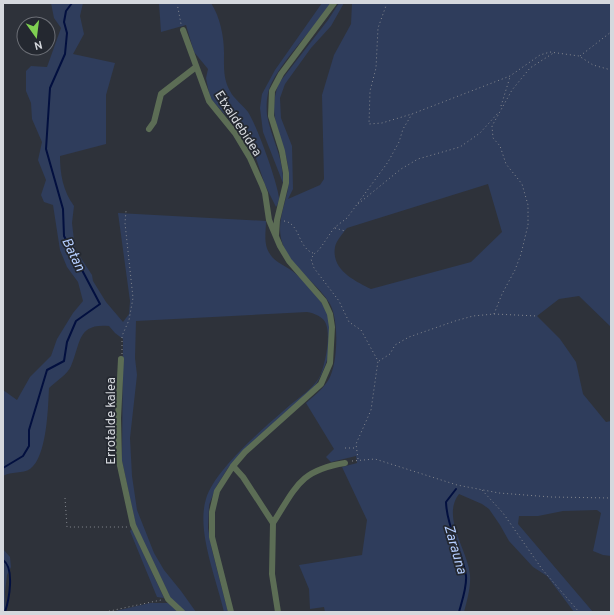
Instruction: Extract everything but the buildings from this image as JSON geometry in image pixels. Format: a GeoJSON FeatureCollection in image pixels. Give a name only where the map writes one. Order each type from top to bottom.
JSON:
{"type":"FeatureCollection","features":[{"type":"Feature","properties":{"kind":"street"},"geometry":{"type":"LineString","coordinates":[[276,236],[277,220],[286,183],[286,173],[282,151],[271,116],[272,91],[281,74],[334,3]]}},
{"type":"Feature","properties":{"kind":"street","name":"Etxaldebidea"},"geometry":{"type":"LineString","coordinates":[[183,30],[209,101],[235,133],[250,158],[265,193],[269,220],[280,246],[289,261],[319,294],[327,306],[332,327],[330,363],[325,377],[312,394],[258,439],[233,466],[217,491],[212,512],[211,525],[215,551],[231,612]]}},
{"type":"Feature","properties":{"kind":"street"},"geometry":{"type":"LineString","coordinates":[[149,129],[154,122],[161,94],[186,73],[196,67]]}},
{"type":"Feature","properties":{"kind":"street","name":"Errotalde kalea"},"geometry":{"type":"LineString","coordinates":[[121,359],[118,418],[119,461],[133,525],[168,600],[182,612]]}},
{"type":"Feature","properties":{"kind":"street"},"geometry":{"type":"LineString","coordinates":[[278,612],[272,574],[273,523],[300,481],[325,466],[345,463]]}},
{"type":"Feature","properties":{"kind":"street"},"geometry":{"type":"LineString","coordinates":[[233,466],[243,477],[273,523]]}},
{"type":"Feature","properties":{"kind":"path"},"geometry":{"type":"LineString","coordinates":[[177,3],[183,30]]}},
{"type":"Feature","properties":{"kind":"path"},"geometry":{"type":"LineString","coordinates":[[387,3],[378,28],[376,68],[370,92],[369,124],[382,123],[412,114],[510,76],[540,55],[556,51],[580,56],[593,65],[611,70]]}},
{"type":"Feature","properties":{"kind":"path"},"geometry":{"type":"LineString","coordinates":[[580,56],[611,32]]}},
{"type":"Feature","properties":{"kind":"path"},"geometry":{"type":"LineString","coordinates":[[494,314],[502,294],[516,270],[521,254],[528,225],[528,205],[522,184],[506,164],[500,146],[493,138],[492,126],[512,90],[530,68],[556,51]]}},
{"type":"Feature","properties":{"kind":"path"},"geometry":{"type":"LineString","coordinates":[[356,206],[401,169],[418,159],[460,147],[480,133],[500,110],[510,76]]}},
{"type":"Feature","properties":{"kind":"path"},"geometry":{"type":"LineString","coordinates":[[358,459],[357,448],[359,436],[371,410],[378,361],[361,330],[349,322],[339,301],[314,268],[311,259],[334,228],[347,218],[388,162],[399,142],[403,129],[412,114]]}},
{"type":"Feature","properties":{"kind":"path"},"geometry":{"type":"LineString","coordinates":[[121,359],[122,336],[130,320],[133,298],[125,223],[126,210]]}},
{"type":"Feature","properties":{"kind":"path"},"geometry":{"type":"LineString","coordinates":[[277,220],[287,221],[296,229],[303,246],[307,251],[314,254]]}},
{"type":"Feature","properties":{"kind":"path"},"geometry":{"type":"LineString","coordinates":[[334,228],[345,231]]}},
{"type":"Feature","properties":{"kind":"path"},"geometry":{"type":"LineString","coordinates":[[378,361],[390,354],[395,345],[409,337],[455,321],[473,316],[494,314],[537,316]]}},
{"type":"Feature","properties":{"kind":"path"},"geometry":{"type":"LineString","coordinates":[[345,448],[357,448]]}},
{"type":"Feature","properties":{"kind":"path"},"geometry":{"type":"LineString","coordinates":[[345,463],[358,459],[375,459],[457,485],[499,493],[551,497],[611,498]]}},
{"type":"Feature","properties":{"kind":"path"},"geometry":{"type":"LineString","coordinates":[[482,490],[503,513],[542,569],[579,612]]}},
{"type":"Feature","properties":{"kind":"path"},"geometry":{"type":"LineString","coordinates":[[65,498],[67,527],[133,525]]}},
{"type":"Feature","properties":{"kind":"path"},"geometry":{"type":"LineString","coordinates":[[105,612],[168,600]]}},
{"type":"Feature","properties":{"kind":"shaded area"},"geometry":{"type":"Polygon","coordinates":[[[51,3],[83,3],[80,16],[84,34],[73,54],[115,63],[106,95],[106,144],[60,156],[60,163],[65,188],[74,206],[72,223],[75,249],[92,275],[93,281],[106,302],[123,322],[129,314],[130,301],[118,213],[266,221],[266,246],[270,254],[275,260],[293,272],[305,283],[318,298],[328,315],[331,344],[326,364],[317,383],[312,390],[228,468],[216,487],[209,505],[208,528],[212,550],[228,612],[224,612],[205,540],[204,512],[206,499],[211,487],[242,449],[268,424],[309,389],[319,378],[328,344],[326,324],[323,319],[313,313],[307,312],[136,321],[135,358],[137,375],[130,438],[132,476],[137,510],[154,553],[164,570],[196,612],[184,612],[170,597],[136,526],[122,461],[123,339],[109,326],[99,326],[86,331],[79,342],[69,369],[49,388],[46,432],[36,463],[27,471],[6,474],[3,476],[3,390],[17,400],[30,377],[51,356],[57,339],[73,313],[83,301],[78,282],[67,267],[60,250],[53,205],[44,202],[41,195],[46,180],[38,160],[42,142],[32,119],[31,103],[26,91],[26,71],[31,66],[47,67],[51,56],[56,56],[56,42],[61,28],[56,21],[56,16],[54,16],[51,3]]]}},
{"type":"Feature","properties":{"kind":"shaded area"},"geometry":{"type":"Polygon","coordinates":[[[159,3],[211,3],[214,8],[222,33],[226,82],[232,94],[248,112],[261,141],[271,167],[277,190],[279,199],[276,207],[265,185],[256,158],[236,127],[210,98],[206,78],[208,69],[194,52],[186,25],[161,32],[159,3]]]}},
{"type":"Feature","properties":{"kind":"shaded area"},"geometry":{"type":"Polygon","coordinates":[[[322,3],[332,3],[292,52],[272,82],[268,93],[267,115],[281,165],[283,183],[263,132],[260,108],[262,94],[275,70],[322,3]]]}},
{"type":"Feature","properties":{"kind":"shaded area"},"geometry":{"type":"Polygon","coordinates":[[[339,3],[344,3],[331,26],[311,48],[285,84],[280,98],[281,118],[292,146],[293,189],[288,199],[320,185],[324,179],[322,95],[334,55],[351,24],[352,3],[611,3],[611,327],[579,296],[559,299],[537,316],[560,339],[576,362],[583,394],[606,422],[611,421],[611,556],[593,551],[601,513],[597,510],[563,511],[538,516],[519,516],[518,524],[593,612],[574,612],[547,576],[533,567],[509,541],[489,509],[482,504],[459,494],[454,503],[454,523],[470,575],[469,589],[464,612],[325,612],[324,607],[310,609],[309,589],[299,565],[362,555],[367,520],[342,467],[357,463],[356,456],[331,462],[326,457],[334,449],[306,403],[319,392],[329,379],[332,372],[336,352],[336,331],[333,311],[325,296],[291,260],[282,242],[280,234],[281,217],[287,194],[289,177],[288,164],[275,120],[275,96],[279,83],[328,20],[339,3]],[[488,184],[347,228],[337,242],[335,247],[335,255],[340,268],[346,274],[371,289],[471,262],[502,232],[488,184]]]}},
{"type":"Feature","properties":{"kind":"shaded area"},"geometry":{"type":"Polygon","coordinates":[[[132,529],[164,598],[157,597],[130,531],[132,529]]]}},
{"type":"Feature","properties":{"kind":"shaded area"},"geometry":{"type":"Polygon","coordinates":[[[3,549],[10,557],[11,567],[7,575],[5,592],[6,612],[3,612],[3,549]]]}},
{"type":"Feature","properties":{"kind":"shaded area"},"geometry":{"type":"Polygon","coordinates":[[[150,603],[169,603],[179,612],[111,612],[150,603]]]}},
{"type":"Feature","properties":{"kind":"waterway","name":"Batan"},"geometry":{"type":"LineString","coordinates":[[3,468],[23,456],[29,446],[29,430],[47,370],[64,361],[67,342],[76,321],[100,304],[64,236],[63,209],[46,149],[50,88],[65,54],[67,33],[64,22],[66,11],[72,3]]}},
{"type":"Feature","properties":{"kind":"waterway","name":"Zarauna"},"geometry":{"type":"LineString","coordinates":[[456,489],[446,502],[449,521],[466,576],[465,589],[459,612]]}},
{"type":"Feature","properties":{"kind":"waterway","name":"Batan"},"geometry":{"type":"LineString","coordinates":[[3,560],[7,564],[10,577],[8,600],[5,612]]}}]}
